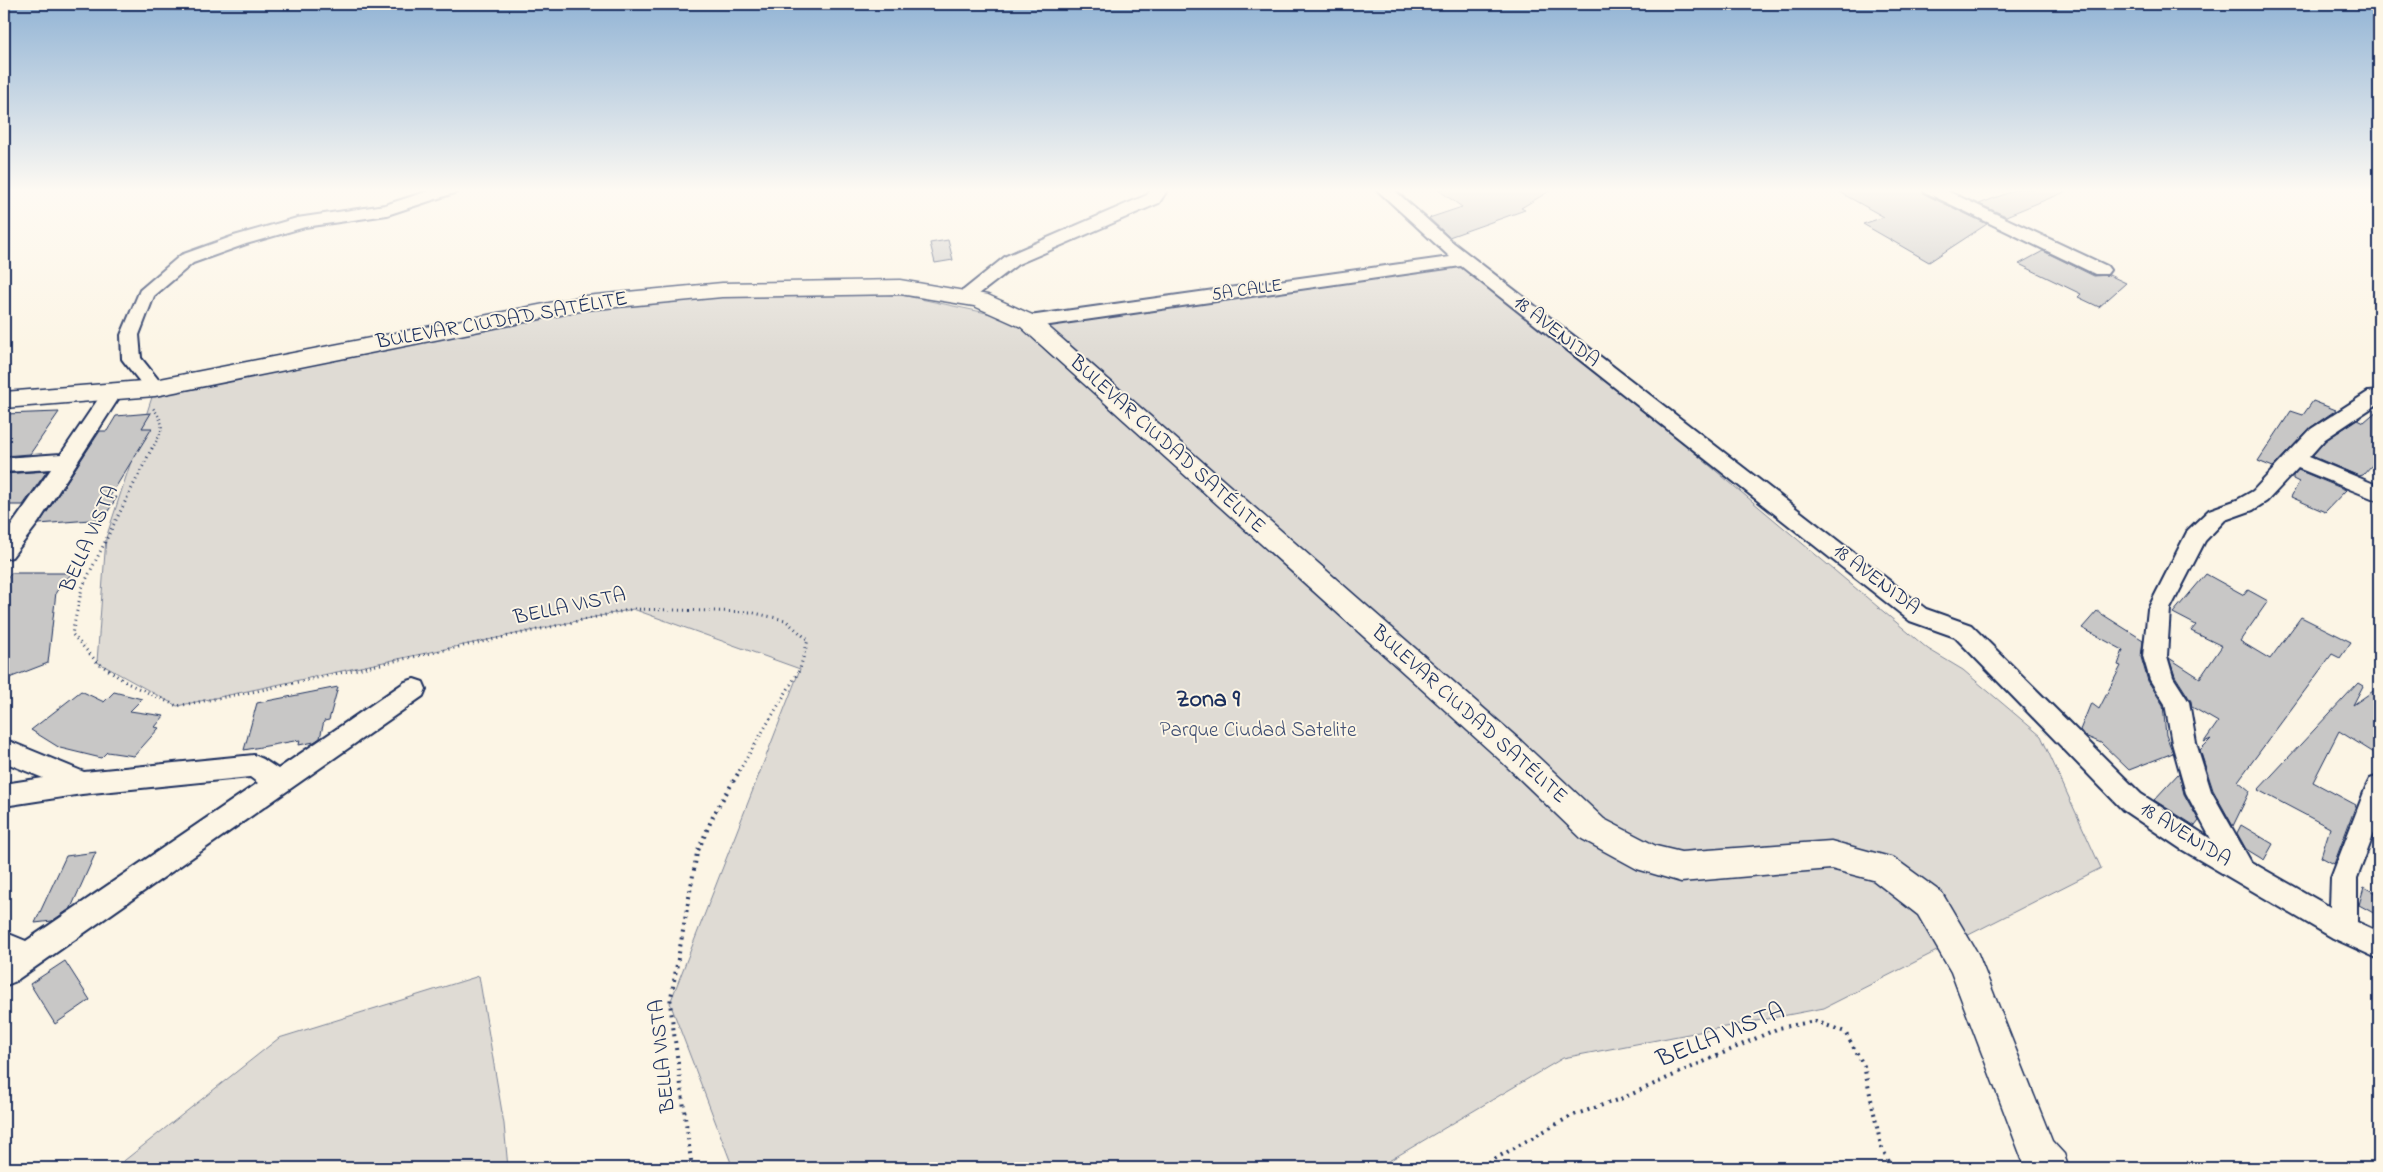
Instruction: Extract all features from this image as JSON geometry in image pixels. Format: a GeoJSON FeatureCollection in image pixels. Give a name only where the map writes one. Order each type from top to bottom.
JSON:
{"type":"FeatureCollection","features":[{"type":"Feature","properties":{"kind":"street"},"geometry":{"type":"LineString","coordinates":[[155,388],[132,359],[130,335],[146,294],[187,260],[230,244]]}},
{"type":"Feature","properties":{"kind":"street"},"geometry":{"type":"LineString","coordinates":[[964,297],[1012,260],[1050,244]]}},
{"type":"Feature","properties":{"kind":"street","name":"18 AVENIDA"},"geometry":{"type":"LineString","coordinates":[[1446,244],[1918,615],[1963,631],[2132,802],[2190,841],[2243,872],[2343,929],[2379,946]]}},
{"type":"Feature","properties":{"kind":"street"},"geometry":{"type":"LineString","coordinates":[[2046,244],[2101,270]]}},
{"type":"Feature","properties":{"kind":"street","name":"5A CALLE"},"geometry":{"type":"LineString","coordinates":[[1029,322],[1465,260]]}},
{"type":"Feature","properties":{"kind":"street","name":"BULEVAR CIUDAD SATÉLITE"},"geometry":{"type":"LineString","coordinates":[[4,400],[112,393],[155,388],[585,302],[722,290],[859,286],[900,287],[980,300],[1029,322],[1510,750],[1593,830],[1649,859],[1681,866],[1831,855],[1882,868],[1930,904],[1966,965],[2038,1154],[2050,1168]]}},
{"type":"Feature","properties":{"kind":"street"},"geometry":{"type":"LineString","coordinates":[[4,552],[30,518],[112,393]]}},
{"type":"Feature","properties":{"kind":"street"},"geometry":{"type":"LineString","coordinates":[[2243,872],[2199,793],[2184,743],[2177,702],[2162,680],[2155,656],[2159,609],[2196,536],[2217,515],[2245,506],[2260,496],[2318,434],[2375,396],[2379,397]]}},
{"type":"Feature","properties":{"kind":"street"},"geometry":{"type":"LineString","coordinates":[[2295,458],[2379,494]]}},
{"type":"Feature","properties":{"kind":"street"},"geometry":{"type":"LineString","coordinates":[[4,465],[68,461]]}},
{"type":"Feature","properties":{"kind":"street"},"geometry":{"type":"LineString","coordinates":[[4,973],[16,952],[277,783],[414,689]]}},
{"type":"Feature","properties":{"kind":"street"},"geometry":{"type":"LineString","coordinates":[[4,749],[14,755],[82,783]]}},
{"type":"Feature","properties":{"kind":"street"},"geometry":{"type":"LineString","coordinates":[[4,795],[82,783],[254,766],[277,783]]}},
{"type":"Feature","properties":{"kind":"street"},"geometry":{"type":"LineString","coordinates":[[2343,929],[2344,878],[2379,787]]}},
{"type":"Feature","properties":{"kind":"path","name":"BELLA VISTA"},"geometry":{"type":"LineString","coordinates":[[155,388],[152,407],[162,419],[162,431],[140,469],[82,588],[72,634],[97,662],[127,683],[177,706],[257,691],[632,609],[693,609],[750,612],[785,620],[808,640],[800,669],[714,814],[696,861],[670,1003],[692,1168]]}},
{"type":"Feature","properties":{"kind":"path","name":"BELLA VISTA"},"geometry":{"type":"LineString","coordinates":[[1484,1168],[1493,1160],[1571,1116],[1623,1098],[1779,1028],[1815,1021],[1844,1032],[1864,1066],[1880,1146],[1892,1168]]}},
{"type":"Feature","properties":{"kind":"green space","name":"Parque Ciudad Satelite"},"geometry":{"type":"Polygon","coordinates":[[[1465,260],[1928,649],[1963,670],[2041,736],[2101,868],[1824,1008],[1563,1058],[1377,1168],[733,1168],[670,1003],[800,669],[633,609],[177,706],[97,662],[106,538],[155,388],[617,299],[859,286],[1029,322],[1465,260]]]}},
{"type":"Feature","properties":{"kind":"green space"},"geometry":{"type":"Polygon","coordinates":[[[479,976],[504,1124],[508,1168],[115,1168],[279,1038],[479,976]]]}},
{"type":"Feature","properties":{"kind":"building"},"geometry":{"type":"Polygon","coordinates":[[[930,244],[949,244],[953,260],[935,263],[930,244]]]}},
{"type":"Feature","properties":{"kind":"building"},"geometry":{"type":"Polygon","coordinates":[[[1897,244],[1957,244],[1929,262],[1897,244]]]}},
{"type":"Feature","properties":{"kind":"building"},"geometry":{"type":"Polygon","coordinates":[[[2043,251],[2094,276],[2109,275],[2126,283],[2099,307],[2078,297],[2081,294],[2019,264],[2043,251]]]}},
{"type":"Feature","properties":{"kind":"building"},"geometry":{"type":"Polygon","coordinates":[[[2313,401],[2336,410],[2310,428],[2273,467],[2258,461],[2291,411],[2303,415],[2313,401]]]}},
{"type":"Feature","properties":{"kind":"building"},"geometry":{"type":"Polygon","coordinates":[[[2379,409],[2379,469],[2372,465],[2363,475],[2359,476],[2312,456],[2326,440],[2358,419],[2364,422],[2379,409]]]}},
{"type":"Feature","properties":{"kind":"building"},"geometry":{"type":"Polygon","coordinates":[[[59,412],[30,454],[4,456],[4,414],[59,412]]]}},
{"type":"Feature","properties":{"kind":"building"},"geometry":{"type":"Polygon","coordinates":[[[151,413],[142,428],[152,428],[109,498],[117,497],[103,519],[39,524],[100,431],[107,431],[116,416],[151,413]]]}},
{"type":"Feature","properties":{"kind":"building"},"geometry":{"type":"Polygon","coordinates":[[[2298,470],[2346,490],[2325,512],[2291,497],[2299,482],[2293,479],[2298,470]]]}},
{"type":"Feature","properties":{"kind":"building"},"geometry":{"type":"Polygon","coordinates":[[[47,471],[23,505],[4,505],[4,474],[47,471]]]}},
{"type":"Feature","properties":{"kind":"building"},"geometry":{"type":"Polygon","coordinates":[[[11,573],[72,573],[56,592],[48,663],[4,680],[4,581],[11,573]]]}},
{"type":"Feature","properties":{"kind":"building"},"geometry":{"type":"Polygon","coordinates":[[[2206,574],[2244,595],[2248,590],[2268,601],[2240,641],[2270,659],[2301,617],[2351,642],[2340,658],[2332,654],[2238,781],[2250,791],[2233,826],[2213,790],[2200,750],[2211,739],[2204,742],[2218,722],[2192,707],[2191,701],[2175,676],[2169,658],[2200,678],[2222,646],[2191,631],[2196,625],[2173,613],[2206,574]]]}},
{"type":"Feature","properties":{"kind":"building"},"geometry":{"type":"Polygon","coordinates":[[[2097,611],[2143,640],[2141,657],[2148,681],[2163,705],[2166,735],[2173,753],[2129,770],[2101,743],[2085,736],[2080,730],[2091,703],[2099,709],[2121,666],[2118,665],[2123,650],[2082,628],[2097,611]]]}},
{"type":"Feature","properties":{"kind":"building"},"geometry":{"type":"Polygon","coordinates":[[[2358,683],[2363,686],[2353,705],[2379,687],[2379,756],[2339,731],[2313,782],[2356,805],[2334,864],[2321,857],[2330,828],[2258,790],[2358,683]]]}},
{"type":"Feature","properties":{"kind":"building"},"geometry":{"type":"Polygon","coordinates":[[[338,687],[329,720],[324,721],[320,738],[314,742],[299,745],[300,740],[244,750],[257,703],[338,687]]]}},
{"type":"Feature","properties":{"kind":"building"},"geometry":{"type":"Polygon","coordinates":[[[81,691],[104,702],[114,692],[142,699],[130,711],[164,716],[155,727],[159,728],[134,756],[107,752],[101,758],[60,748],[31,730],[81,691]]]}},
{"type":"Feature","properties":{"kind":"building"},"geometry":{"type":"Polygon","coordinates":[[[2179,773],[2184,794],[2199,821],[2195,826],[2154,800],[2179,773]]]}},
{"type":"Feature","properties":{"kind":"building"},"geometry":{"type":"Polygon","coordinates":[[[2241,825],[2273,844],[2264,860],[2246,849],[2237,833],[2241,825]]]}},
{"type":"Feature","properties":{"kind":"building"},"geometry":{"type":"Polygon","coordinates":[[[96,852],[71,908],[52,921],[35,923],[66,856],[96,852]]]}},
{"type":"Feature","properties":{"kind":"building"},"geometry":{"type":"Polygon","coordinates":[[[2364,887],[2379,895],[2379,916],[2359,905],[2364,887]]]}},
{"type":"Feature","properties":{"kind":"building"},"geometry":{"type":"Polygon","coordinates":[[[65,961],[90,1000],[55,1024],[30,984],[65,961]]]}},
{"type":"Feature","properties":{"kind":"district","name":"Zona 9"},"geometry":{"type":"Point","coordinates":[1208,700]}}]}
